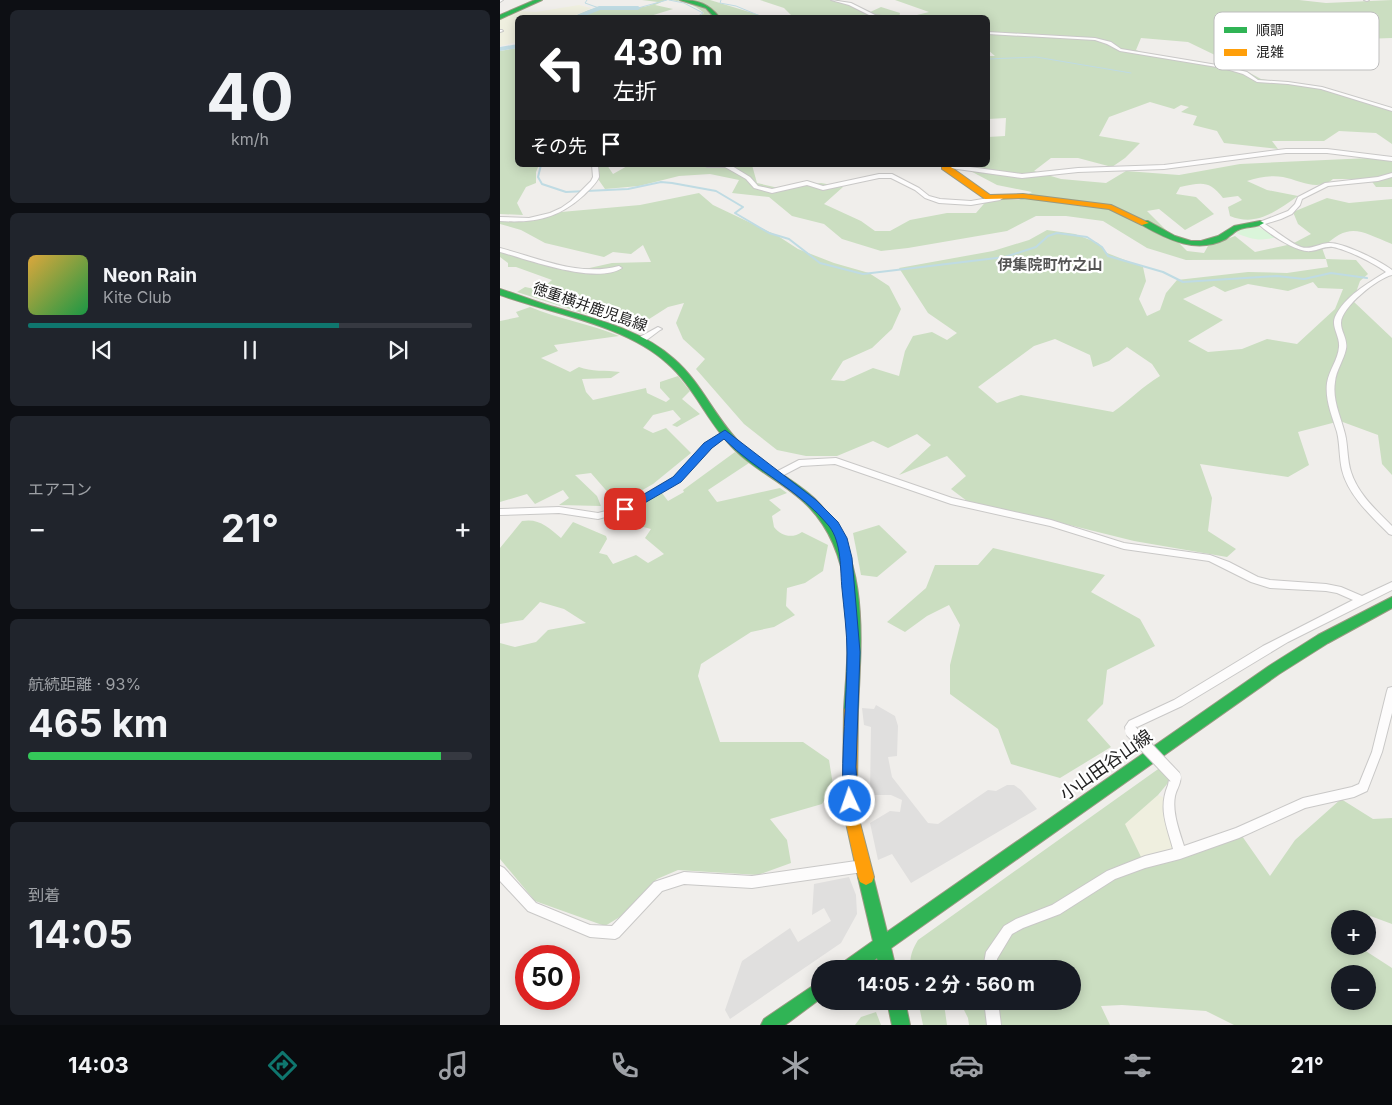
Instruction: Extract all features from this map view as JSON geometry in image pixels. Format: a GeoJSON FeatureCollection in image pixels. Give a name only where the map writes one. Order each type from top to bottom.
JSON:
{"type":"FeatureCollection","features":[{"type":"Feature","properties":{"kind":"main road"},"geometry":{"type":"LineString","coordinates":[[500,17],[539,0]]}},
{"type":"Feature","properties":{"kind":"main road"},"geometry":{"type":"LineString","coordinates":[[683,0],[714,10],[716,15]]}},
{"type":"Feature","properties":{"kind":"main road"},"geometry":{"type":"LineString","coordinates":[[945,167],[984,194],[1000,198],[1023,196],[1111,207],[1136,217],[1170,239],[1190,243],[1217,240],[1235,228],[1260,223]]}},
{"type":"Feature","properties":{"kind":"main road","name":"徳重横井鹿児島線"},"geometry":{"type":"LineString","coordinates":[[500,292],[641,340],[662,352],[682,372],[725,434],[742,450],[826,514],[841,538],[854,652],[849,767],[850,801],[863,866],[886,960]]}},
{"type":"Feature","properties":{"kind":"main road","name":"小山田谷山線"},"geometry":{"type":"LineString","coordinates":[[860,960],[1274,670],[1323,640],[1392,602]]}},
{"type":"Feature","properties":{"kind":"main road"},"geometry":{"type":"LineString","coordinates":[[770,1025],[811,995]]}},
{"type":"Feature","properties":{"kind":"main road"},"geometry":{"type":"LineString","coordinates":[[898,1010],[901,1025]]}},
{"type":"Feature","properties":{"kind":"street"},"geometry":{"type":"LineString","coordinates":[[833,0],[850,4],[872,15]]}},
{"type":"Feature","properties":{"kind":"street"},"geometry":{"type":"LineString","coordinates":[[990,33],[1095,40],[1124,51],[1214,66]]}},
{"type":"Feature","properties":{"kind":"street"},"geometry":{"type":"LineString","coordinates":[[1238,70],[1263,82],[1288,83],[1322,88],[1392,110]]}},
{"type":"Feature","properties":{"kind":"street"},"geometry":{"type":"LineString","coordinates":[[952,167],[1022,176],[1078,170],[1164,167],[1280,152],[1328,151],[1392,160]]}},
{"type":"Feature","properties":{"kind":"street"},"geometry":{"type":"LineString","coordinates":[[500,219],[528,220],[546,217],[568,208],[596,177],[595,167]]}},
{"type":"Feature","properties":{"kind":"street"},"geometry":{"type":"LineString","coordinates":[[729,167],[748,178],[756,186],[772,191],[807,183],[823,188],[879,176],[892,176],[917,189],[927,197],[939,201],[971,203],[1000,198]]}},
{"type":"Feature","properties":{"kind":"street"},"geometry":{"type":"LineString","coordinates":[[1260,223],[1286,215],[1295,209],[1300,198],[1328,184],[1378,179],[1392,175]]}},
{"type":"Feature","properties":{"kind":"street"},"geometry":{"type":"LineString","coordinates":[[1260,223],[1298,248],[1309,250],[1328,245],[1337,246],[1390,269]]}},
{"type":"Feature","properties":{"kind":"street"},"geometry":{"type":"LineString","coordinates":[[500,250],[588,273],[608,273],[619,268]]}},
{"type":"Feature","properties":{"kind":"street"},"geometry":{"type":"LineString","coordinates":[[1390,269],[1360,291],[1339,317],[1337,324],[1343,342],[1332,382],[1331,393],[1332,408],[1343,441],[1349,479],[1365,502],[1392,532]]}},
{"type":"Feature","properties":{"kind":"street"},"geometry":{"type":"LineString","coordinates":[[641,340],[658,329]]}},
{"type":"Feature","properties":{"kind":"street"},"geometry":{"type":"LineString","coordinates":[[500,512],[559,510],[598,516],[625,509],[677,479],[708,446],[725,434]]}},
{"type":"Feature","properties":{"kind":"street"},"geometry":{"type":"LineString","coordinates":[[775,476],[799,463],[836,461],[951,501],[1051,523],[1124,546],[1223,561],[1270,584],[1326,586],[1361,600]]}},
{"type":"Feature","properties":{"kind":"street"},"geometry":{"type":"LineString","coordinates":[[1180,853],[1168,801],[1169,791],[1176,783],[1175,777],[1131,731],[1130,727],[1133,724],[1165,712],[1249,659],[1361,600],[1392,586]]}},
{"type":"Feature","properties":{"kind":"street"},"geometry":{"type":"LineString","coordinates":[[990,960],[1003,937],[1020,923],[1056,910],[1111,875],[1262,824],[1302,803],[1354,792],[1363,787],[1378,752],[1392,691]]}},
{"type":"Feature","properties":{"kind":"street"},"geometry":{"type":"LineString","coordinates":[[500,872],[532,907],[590,931],[616,932],[658,886],[684,878],[752,882],[863,866]]}},
{"type":"Feature","properties":{"kind":"street"},"geometry":{"type":"LineString","coordinates":[[992,1010],[994,1025]]}},
{"type":"Feature","properties":{"kind":"green space"},"geometry":{"type":"Polygon","coordinates":[[[642,0],[666,0],[655,5],[673,9],[654,15],[577,15],[588,10],[611,6],[636,8],[658,2],[642,0]]]}},
{"type":"Feature","properties":{"kind":"green space"},"geometry":{"type":"Polygon","coordinates":[[[671,0],[710,0],[759,15],[701,15],[704,13],[697,7],[671,0]]]}},
{"type":"Feature","properties":{"kind":"green space"},"geometry":{"type":"Polygon","coordinates":[[[760,0],[838,0],[868,13],[881,7],[900,13],[900,15],[791,15],[784,8],[760,0]]]}},
{"type":"Feature","properties":{"kind":"green space"},"geometry":{"type":"Polygon","coordinates":[[[895,0],[1299,0],[1326,3],[1392,0],[1392,38],[1379,38],[1379,12],[1214,12],[1214,55],[1188,42],[1141,38],[1136,50],[1150,56],[1214,66],[1214,70],[1248,72],[1261,79],[1314,87],[1392,108],[1392,144],[1376,133],[1339,131],[1324,141],[1272,141],[1278,149],[1224,143],[1217,131],[1193,125],[1197,116],[1181,112],[1189,107],[1181,105],[1174,109],[1150,102],[1109,117],[1099,136],[1140,143],[1125,158],[1112,167],[1078,158],[1051,158],[1034,171],[1061,179],[1106,183],[1126,171],[1179,175],[1240,164],[1392,157],[1392,187],[1376,187],[1370,179],[1333,179],[1321,185],[1308,184],[1279,176],[1256,178],[1247,181],[1267,190],[1298,196],[1266,216],[1249,220],[1230,216],[1228,207],[1242,200],[1238,196],[1223,198],[1209,185],[1204,184],[1180,187],[1176,194],[1196,197],[1214,214],[1185,230],[1159,209],[1147,211],[1187,251],[1204,253],[1208,246],[1235,236],[1255,252],[1292,244],[1311,234],[1298,224],[1293,212],[1327,198],[1349,203],[1392,199],[1392,244],[1363,232],[1348,231],[1340,234],[1322,248],[1326,259],[1186,260],[1147,248],[1103,221],[1066,216],[1036,216],[1007,231],[881,251],[842,239],[824,224],[792,216],[769,197],[732,193],[739,180],[710,174],[679,176],[639,186],[605,189],[598,179],[595,167],[608,167],[613,174],[625,167],[753,167],[757,183],[783,189],[821,183],[843,187],[824,204],[861,221],[875,231],[890,231],[910,220],[947,213],[976,213],[989,198],[1019,200],[1032,192],[997,185],[963,167],[990,167],[990,137],[1005,136],[1006,118],[990,119],[990,56],[995,56],[990,52],[990,15],[917,15],[929,12],[895,0]]]}},
{"type":"Feature","properties":{"kind":"green space"},"geometry":{"type":"Polygon","coordinates":[[[579,5],[591,8],[575,15],[515,15],[515,42],[500,46],[500,19],[519,11],[536,12],[579,5]]]}},
{"type":"Feature","properties":{"kind":"green space"},"geometry":{"type":"Polygon","coordinates":[[[515,48],[515,167],[538,167],[536,183],[526,187],[517,203],[523,215],[500,214],[500,51],[515,48]]]}},
{"type":"Feature","properties":{"kind":"green space"},"geometry":{"type":"Polygon","coordinates":[[[699,193],[713,205],[778,236],[798,249],[834,263],[869,273],[889,286],[901,309],[892,329],[872,348],[843,361],[831,380],[844,381],[873,368],[899,376],[905,351],[913,336],[932,332],[947,340],[957,333],[928,313],[899,268],[993,251],[1029,240],[1047,230],[1075,234],[1098,243],[1107,253],[1143,267],[1146,281],[1139,299],[1147,316],[1160,310],[1166,293],[1177,280],[1248,272],[1287,273],[1328,267],[1326,259],[1356,260],[1368,274],[1360,281],[1353,301],[1392,338],[1392,475],[1382,464],[1378,435],[1340,421],[1298,432],[1309,465],[1288,477],[1200,464],[1212,498],[1208,531],[1236,549],[1227,557],[1134,541],[1021,513],[971,504],[951,489],[966,476],[947,456],[899,475],[931,445],[917,434],[888,448],[873,441],[837,456],[806,456],[777,450],[744,424],[696,369],[705,359],[683,339],[676,323],[684,303],[668,307],[646,321],[614,309],[585,314],[517,292],[525,287],[540,288],[552,280],[516,267],[508,267],[508,263],[500,257],[500,252],[576,271],[612,263],[651,262],[643,245],[631,254],[613,252],[604,257],[545,243],[521,230],[500,224],[500,219],[535,219],[561,212],[640,205],[699,193]],[[1313,282],[1288,291],[1248,284],[1225,292],[1214,286],[1183,299],[1223,320],[1188,341],[1208,352],[1242,349],[1267,339],[1297,344],[1335,309],[1343,289],[1318,288],[1313,282]],[[1055,339],[1034,346],[978,387],[997,403],[1021,395],[1113,412],[1160,376],[1152,364],[1127,347],[1109,361],[1093,367],[1090,355],[1055,339]]]}},
{"type":"Feature","properties":{"kind":"green space"},"geometry":{"type":"Polygon","coordinates":[[[1258,227],[1276,237],[1256,239],[1236,233],[1243,228],[1258,227]]]}},
{"type":"Feature","properties":{"kind":"green space"},"geometry":{"type":"Polygon","coordinates":[[[530,307],[619,336],[554,345],[558,351],[541,358],[570,372],[579,367],[620,372],[611,378],[582,379],[586,392],[593,400],[646,388],[647,393],[666,402],[670,399],[660,388],[660,382],[678,376],[690,391],[682,399],[700,414],[677,427],[672,425],[681,419],[673,410],[653,415],[643,428],[653,433],[666,428],[691,453],[653,484],[618,504],[591,473],[575,475],[597,496],[601,506],[559,505],[569,498],[563,490],[535,504],[527,494],[500,502],[500,321],[519,317],[516,312],[530,307]]]}},
{"type":"Feature","properties":{"kind":"green space"},"geometry":{"type":"Polygon","coordinates":[[[735,452],[749,463],[708,490],[717,502],[780,488],[787,493],[769,500],[781,510],[772,516],[774,527],[780,533],[787,536],[802,532],[828,545],[823,571],[805,583],[787,588],[786,606],[795,615],[774,627],[751,632],[701,664],[698,676],[720,742],[803,742],[829,760],[833,785],[822,804],[770,819],[787,840],[791,863],[758,875],[678,870],[657,879],[623,915],[605,926],[535,901],[500,859],[500,643],[515,647],[536,642],[548,630],[586,623],[564,609],[540,602],[523,620],[500,624],[500,548],[522,521],[538,522],[561,538],[573,522],[606,536],[607,539],[599,553],[607,555],[613,564],[636,555],[648,563],[664,554],[645,538],[651,529],[621,521],[621,508],[665,482],[662,493],[668,501],[684,492],[683,490],[735,452]]]}},
{"type":"Feature","properties":{"kind":"green space"},"geometry":{"type":"Polygon","coordinates":[[[879,525],[907,552],[877,577],[861,575],[853,533],[879,525]]]}},
{"type":"Feature","properties":{"kind":"green space"},"geometry":{"type":"Polygon","coordinates":[[[993,548],[1105,575],[1091,592],[1140,619],[1155,646],[1107,670],[1103,704],[1087,720],[1111,747],[1060,778],[1011,764],[998,729],[950,694],[950,665],[960,625],[949,605],[927,616],[905,632],[887,622],[926,588],[935,565],[978,565],[993,548]]]}},
{"type":"Feature","properties":{"kind":"green space"},"geometry":{"type":"Polygon","coordinates":[[[1161,767],[1172,778],[1158,795],[1125,824],[1142,859],[1151,866],[1189,856],[1242,836],[1270,876],[1295,840],[1341,799],[1373,819],[1392,818],[1392,924],[1376,918],[1376,910],[1331,910],[1331,955],[1372,955],[1392,968],[1392,1025],[1234,1025],[1206,1011],[1122,1005],[1101,1006],[1110,1025],[996,1025],[987,1019],[986,1025],[969,1025],[964,1010],[1081,1010],[1081,960],[910,960],[918,940],[1161,767]]]}},
{"type":"Feature","properties":{"kind":"green space"},"geometry":{"type":"Polygon","coordinates":[[[1158,795],[1165,798],[1177,850],[1142,859],[1124,824],[1158,795]]]}},
{"type":"Feature","properties":{"kind":"green space"},"geometry":{"type":"Polygon","coordinates":[[[920,1010],[945,1010],[947,1025],[923,1025],[920,1010]]]}},
{"type":"Feature","properties":{"kind":"green space"},"geometry":{"type":"Polygon","coordinates":[[[876,1012],[881,1025],[855,1025],[861,1017],[876,1012]]]}},
{"type":"Feature","properties":{"kind":"shaded area"},"geometry":{"type":"Polygon","coordinates":[[[876,705],[895,716],[898,726],[897,756],[888,757],[892,777],[928,823],[938,824],[988,790],[996,791],[1007,785],[1014,785],[1021,790],[1037,809],[911,883],[892,854],[878,860],[870,823],[890,811],[900,812],[902,800],[891,795],[870,795],[871,727],[864,725],[862,708],[874,709],[876,705]]]}},
{"type":"Feature","properties":{"kind":"shaded area"},"geometry":{"type":"Polygon","coordinates":[[[849,877],[856,895],[857,914],[841,943],[816,960],[811,960],[811,964],[730,1019],[725,1010],[742,961],[790,928],[798,942],[831,921],[824,908],[812,915],[814,884],[849,877]]]}},
{"type":"Feature","properties":{"kind":"waterway"},"geometry":{"type":"LineString","coordinates":[[587,0],[585,3],[599,8]]}},
{"type":"Feature","properties":{"kind":"waterway"},"geometry":{"type":"LineString","coordinates":[[638,8],[667,0]]}},
{"type":"Feature","properties":{"kind":"waterway"},"geometry":{"type":"LineString","coordinates":[[669,0],[684,3],[703,13],[700,15]]}},
{"type":"Feature","properties":{"kind":"waterway"},"geometry":{"type":"LineString","coordinates":[[721,0],[720,3],[736,6],[758,15]]}},
{"type":"Feature","properties":{"kind":"waterway"},"geometry":{"type":"LineString","coordinates":[[581,15],[599,8],[638,8]]}},
{"type":"Feature","properties":{"kind":"waterway"},"geometry":{"type":"LineString","coordinates":[[500,49],[515,46]]}},
{"type":"Feature","properties":{"kind":"waterway"},"geometry":{"type":"LineString","coordinates":[[990,59],[1036,57],[1131,73]]}},
{"type":"Feature","properties":{"kind":"waterway"},"geometry":{"type":"LineString","coordinates":[[540,167],[538,177],[542,184],[566,192],[628,189],[661,182],[716,191],[743,207],[735,213],[769,233],[789,239],[820,263],[863,274],[1005,257],[1036,247],[1048,236],[1057,233],[1087,237],[1102,247],[1108,256],[1163,272],[1183,282],[1277,276],[1304,279],[1331,273],[1367,278]]}},
{"type":"Feature","properties":{"kind":"traffic: fast"},"geometry":{"type":"LineString","coordinates":[[500,17],[539,0]]}},
{"type":"Feature","properties":{"kind":"traffic: fast"},"geometry":{"type":"LineString","coordinates":[[683,0],[708,7],[715,15]]}},
{"type":"Feature","properties":{"kind":"traffic: fast"},"geometry":{"type":"LineString","coordinates":[[1145,223],[1172,238],[1201,244],[1221,238],[1237,228],[1260,223]]}},
{"type":"Feature","properties":{"kind":"traffic: fast"},"geometry":{"type":"LineString","coordinates":[[500,292],[614,329],[636,338],[655,349],[671,361],[680,371],[720,426],[738,447],[755,462],[802,494],[829,523],[841,546],[849,572],[853,599],[854,656],[851,710]]}},
{"type":"Feature","properties":{"kind":"traffic: fast"},"geometry":{"type":"LineString","coordinates":[[861,960],[1274,670],[1323,639],[1392,602]]}},
{"type":"Feature","properties":{"kind":"traffic: fast"},"geometry":{"type":"LineString","coordinates":[[866,877],[886,960]]}},
{"type":"Feature","properties":{"kind":"traffic: fast"},"geometry":{"type":"LineString","coordinates":[[770,1025],[811,995]]}},
{"type":"Feature","properties":{"kind":"traffic: fast"},"geometry":{"type":"LineString","coordinates":[[898,1010],[901,1025]]}},
{"type":"Feature","properties":{"kind":"traffic: slow"},"geometry":{"type":"LineString","coordinates":[[945,167],[988,197],[1023,196],[1111,207],[1145,223]]}},
{"type":"Feature","properties":{"kind":"traffic: slow"},"geometry":{"type":"LineString","coordinates":[[851,710],[850,790],[853,823],[866,877]]}},
{"type":"Feature","properties":{"kind":"district","name":"伊集院町竹之山"},"geometry":{"type":"Point","coordinates":[1050,265]}},
{"type":"Feature","properties":{"kind":"route"},"geometry":{"type":"LineString","coordinates":[[625,509],[642,501],[677,479],[708,446],[725,434],[742,450],[826,514],[841,538],[846,558],[850,604],[854,652],[849,767],[850,801]]}}]}
